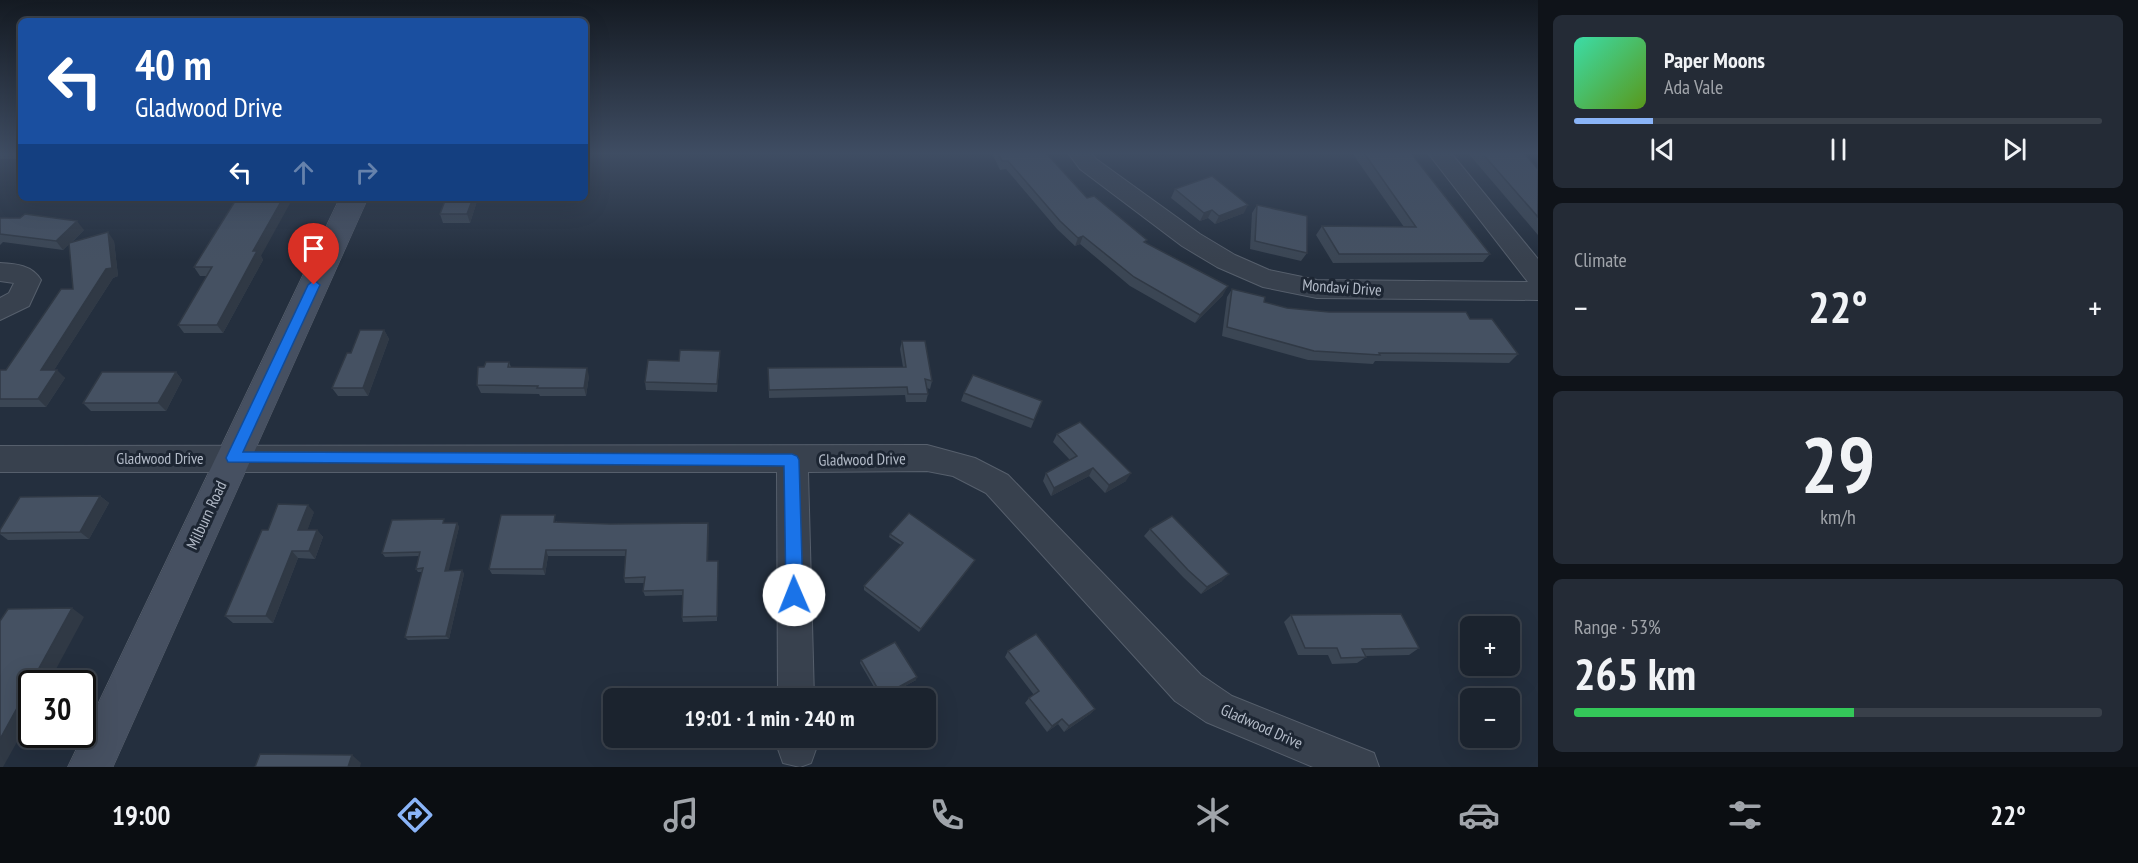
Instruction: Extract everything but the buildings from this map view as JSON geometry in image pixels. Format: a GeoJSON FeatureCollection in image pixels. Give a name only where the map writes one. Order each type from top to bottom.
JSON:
{"type":"FeatureCollection","features":[{"type":"Feature","properties":{"kind":"street","name":"Mondavi Drive"},"geometry":{"type":"LineString","coordinates":[[1121,189],[1191,240],[1226,261],[1263,278],[1317,289],[1538,291]]}},
{"type":"Feature","properties":{"kind":"street"},"geometry":{"type":"LineString","coordinates":[[1467,189],[1538,276]]}},
{"type":"Feature","properties":{"kind":"street","name":"Milburn Road"},"geometry":{"type":"LineString","coordinates":[[90,767],[353,201]]}},
{"type":"Feature","properties":{"kind":"street"},"geometry":{"type":"LineString","coordinates":[[0,272],[17,273],[28,280],[20,299],[0,308]]}},
{"type":"Feature","properties":{"kind":"street"},"geometry":{"type":"LineString","coordinates":[[0,288],[7,297],[0,308]]}},
{"type":"Feature","properties":{"kind":"street","name":"Gladwood Drive"},"geometry":{"type":"LineString","coordinates":[[0,459],[792,460],[927,458],[975,470],[997,484],[1188,688],[1219,709],[1360,767]]}},
{"type":"Feature","properties":{"kind":"street"},"geometry":{"type":"LineString","coordinates":[[792,460],[796,688]]}},
{"type":"Feature","properties":{"kind":"route"},"geometry":{"type":"LineString","coordinates":[[314,285],[233,458],[792,460],[794,595]]}}]}
